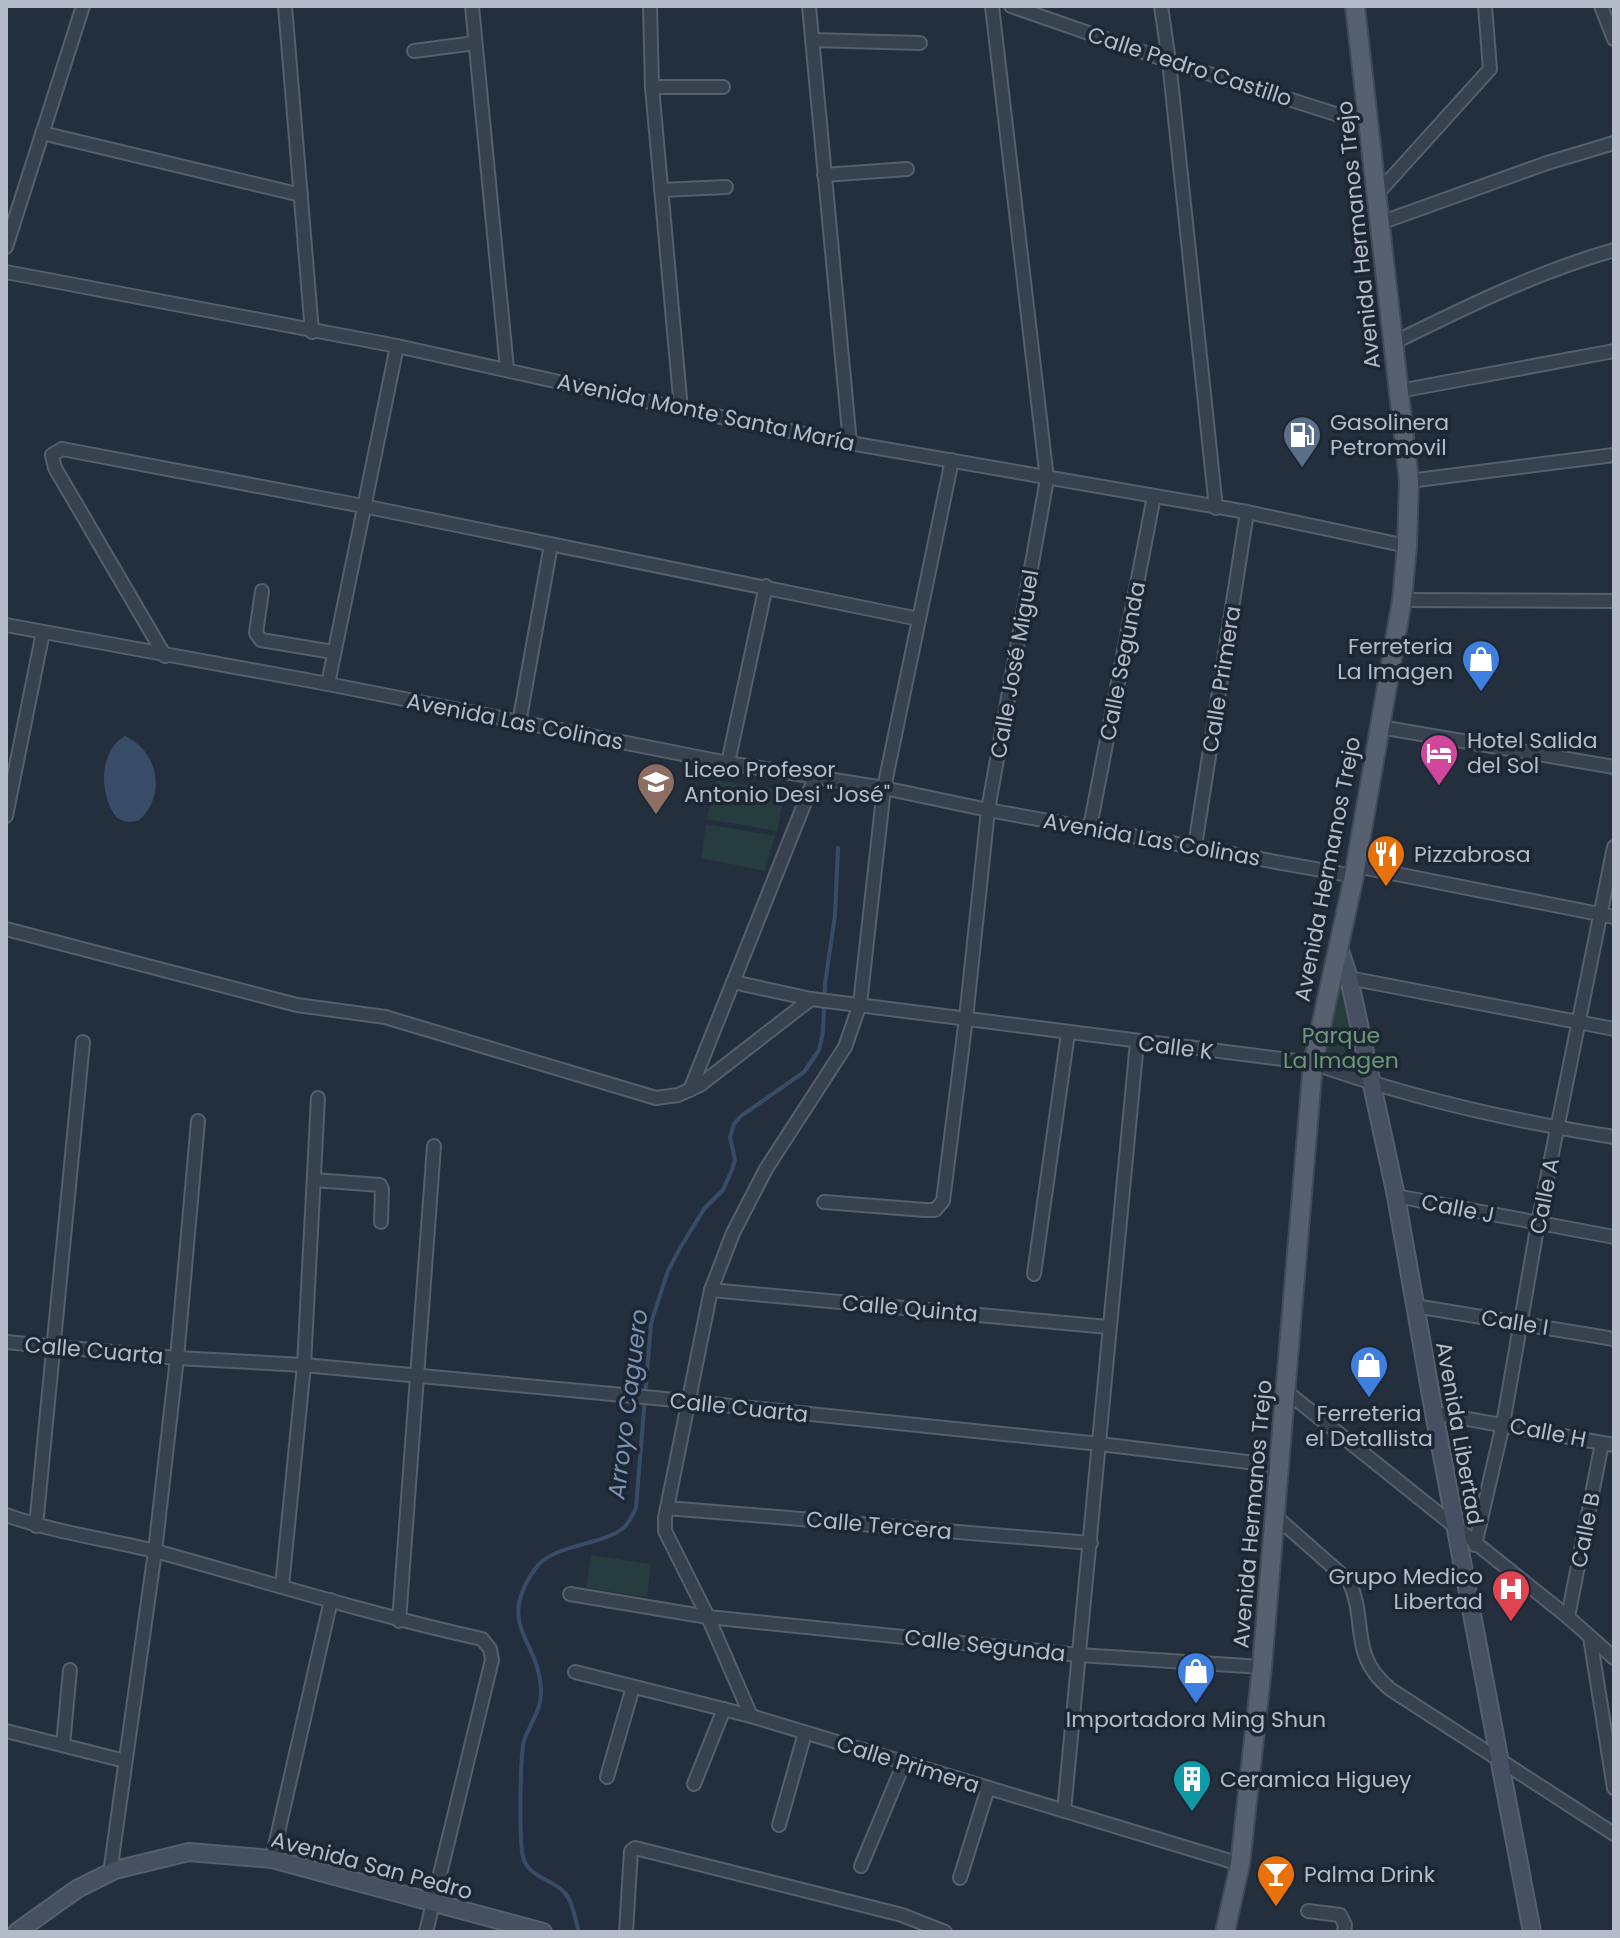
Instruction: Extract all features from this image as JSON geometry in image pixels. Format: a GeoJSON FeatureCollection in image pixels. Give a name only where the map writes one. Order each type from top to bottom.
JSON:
{"type":"FeatureCollection","features":[{"type":"Feature","properties":{"kind":"main road","name":"Avenida Hermanos Trejo"},"geometry":{"type":"LineString","coordinates":[[1225,1932],[1240,1864],[1262,1667],[1313,1063],[1355,871],[1402,600],[1407,546],[1409,481],[1355,6]]}},
{"type":"Feature","properties":{"kind":"street"},"geometry":{"type":"LineString","coordinates":[[6,247],[83,6]]}},
{"type":"Feature","properties":{"kind":"street"},"geometry":{"type":"LineString","coordinates":[[285,6],[312,332]]}},
{"type":"Feature","properties":{"kind":"street"},"geometry":{"type":"LineString","coordinates":[[472,6],[507,369]]}},
{"type":"Feature","properties":{"kind":"street"},"geometry":{"type":"LineString","coordinates":[[650,6],[652,87],[681,409]]}},
{"type":"Feature","properties":{"kind":"street"},"geometry":{"type":"LineString","coordinates":[[809,6],[850,443]]}},
{"type":"Feature","properties":{"kind":"street","name":"Calle José Miguel"},"geometry":{"type":"LineString","coordinates":[[824,1202],[935,1210],[943,1201],[988,810],[1047,479],[992,6]]}},
{"type":"Feature","properties":{"kind":"street","name":"Calle Pedro Castillo"},"geometry":{"type":"LineString","coordinates":[[1011,6],[1041,11],[1169,61],[1370,125]]}},
{"type":"Feature","properties":{"kind":"street"},"geometry":{"type":"LineString","coordinates":[[1161,6],[1216,508]]}},
{"type":"Feature","properties":{"kind":"street"},"geometry":{"type":"LineString","coordinates":[[1377,194],[1490,69],[1485,6]]}},
{"type":"Feature","properties":{"kind":"street"},"geometry":{"type":"LineString","coordinates":[[1601,6],[1614,39]]}},
{"type":"Feature","properties":{"kind":"street"},"geometry":{"type":"LineString","coordinates":[[812,40],[920,43]]}},
{"type":"Feature","properties":{"kind":"street"},"geometry":{"type":"LineString","coordinates":[[414,51],[475,43]]}},
{"type":"Feature","properties":{"kind":"street"},"geometry":{"type":"LineString","coordinates":[[652,87],[723,87]]}},
{"type":"Feature","properties":{"kind":"street"},"geometry":{"type":"LineString","coordinates":[[42,133],[301,195]]}},
{"type":"Feature","properties":{"kind":"street"},"geometry":{"type":"LineString","coordinates":[[1380,223],[1547,163],[1614,143]]}},
{"type":"Feature","properties":{"kind":"street"},"geometry":{"type":"LineString","coordinates":[[824,175],[907,169]]}},
{"type":"Feature","properties":{"kind":"street"},"geometry":{"type":"LineString","coordinates":[[661,190],[726,187]]}},
{"type":"Feature","properties":{"kind":"street"},"geometry":{"type":"LineString","coordinates":[[1395,342],[1497,292],[1573,262],[1614,250]]}},
{"type":"Feature","properties":{"kind":"street","name":"Avenida Monte Santa María"},"geometry":{"type":"LineString","coordinates":[[6,272],[397,346],[850,443],[1247,512],[1407,546]]}},
{"type":"Feature","properties":{"kind":"street"},"geometry":{"type":"LineString","coordinates":[[328,684],[397,346]]}},
{"type":"Feature","properties":{"kind":"street"},"geometry":{"type":"LineString","coordinates":[[1399,391],[1614,351]]}},
{"type":"Feature","properties":{"kind":"street"},"geometry":{"type":"LineString","coordinates":[[165,656],[55,468],[52,455],[62,449],[363,506],[919,619]]}},
{"type":"Feature","properties":{"kind":"street"},"geometry":{"type":"LineString","coordinates":[[1409,481],[1614,455]]}},
{"type":"Feature","properties":{"kind":"street"},"geometry":{"type":"LineString","coordinates":[[751,1716],[708,1617],[665,1531],[667,1508],[711,1290],[733,1233],[766,1169],[845,1047],[860,1004],[884,788],[952,460]]}},
{"type":"Feature","properties":{"kind":"street","name":"Calle Segunda"},"geometry":{"type":"LineString","coordinates":[[1090,827],[1154,496]]}},
{"type":"Feature","properties":{"kind":"street","name":"Calle Primera"},"geometry":{"type":"LineString","coordinates":[[1195,846],[1247,512]]}},
{"type":"Feature","properties":{"kind":"street"},"geometry":{"type":"LineString","coordinates":[[519,723],[551,545]]}},
{"type":"Feature","properties":{"kind":"street"},"geometry":{"type":"LineString","coordinates":[[728,763],[766,586]]}},
{"type":"Feature","properties":{"kind":"street"},"geometry":{"type":"LineString","coordinates":[[262,591],[256,633],[261,640],[333,652]]}},
{"type":"Feature","properties":{"kind":"street"},"geometry":{"type":"LineString","coordinates":[[1402,600],[1614,601]]}},
{"type":"Feature","properties":{"kind":"street","name":"Avenida Las Colinas"},"geometry":{"type":"LineString","coordinates":[[6,625],[328,684],[728,763],[1614,917]]}},
{"type":"Feature","properties":{"kind":"street"},"geometry":{"type":"LineString","coordinates":[[6,816],[43,632]]}},
{"type":"Feature","properties":{"kind":"street"},"geometry":{"type":"LineString","coordinates":[[1380,727],[1614,767]]}},
{"type":"Feature","properties":{"kind":"street"},"geometry":{"type":"LineString","coordinates":[[690,1090],[815,777]]}},
{"type":"Feature","properties":{"kind":"street","name":"Calle A"},"geometry":{"type":"LineString","coordinates":[[1475,1545],[1503,1424],[1538,1223],[1614,847]]}},
{"type":"Feature","properties":{"kind":"street"},"geometry":{"type":"LineString","coordinates":[[6,929],[297,1005],[385,1017],[656,1098],[678,1095],[700,1085],[815,999]]}},
{"type":"Feature","properties":{"kind":"street","name":"Avenida Libertad"},"geometry":{"type":"LineString","coordinates":[[1337,944],[1349,978],[1396,1196],[1455,1530],[1532,1932]]}},
{"type":"Feature","properties":{"kind":"street"},"geometry":{"type":"LineString","coordinates":[[1349,978],[1614,1029]]}},
{"type":"Feature","properties":{"kind":"street","name":"Calle K"},"geometry":{"type":"LineString","coordinates":[[733,982],[815,999],[1313,1063],[1373,1085],[1558,1128],[1614,1137]]}},
{"type":"Feature","properties":{"kind":"street"},"geometry":{"type":"LineString","coordinates":[[1034,1274],[1068,1033]]}},
{"type":"Feature","properties":{"kind":"street"},"geometry":{"type":"LineString","coordinates":[[36,1526],[83,1042]]}},
{"type":"Feature","properties":{"kind":"street"},"geometry":{"type":"LineString","coordinates":[[1064,1811],[1137,1042]]}},
{"type":"Feature","properties":{"kind":"street"},"geometry":{"type":"LineString","coordinates":[[282,1586],[304,1365],[318,1098]]}},
{"type":"Feature","properties":{"kind":"street"},"geometry":{"type":"LineString","coordinates":[[110,1873],[155,1551],[177,1358],[198,1121]]}},
{"type":"Feature","properties":{"kind":"street"},"geometry":{"type":"LineString","coordinates":[[399,1621],[434,1146]]}},
{"type":"Feature","properties":{"kind":"street"},"geometry":{"type":"LineString","coordinates":[[314,1180],[380,1185],[381,1222]]}},
{"type":"Feature","properties":{"kind":"street","name":"Calle J"},"geometry":{"type":"LineString","coordinates":[[1396,1196],[1614,1237]]}},
{"type":"Feature","properties":{"kind":"street","name":"Calle Quinta"},"geometry":{"type":"LineString","coordinates":[[711,1290],[1108,1327]]}},
{"type":"Feature","properties":{"kind":"street","name":"Calle I"},"geometry":{"type":"LineString","coordinates":[[1415,1306],[1614,1339]]}},
{"type":"Feature","properties":{"kind":"street","name":"Calle Cuarta"},"geometry":{"type":"LineString","coordinates":[[6,1342],[177,1358],[304,1365],[416,1378],[655,1398],[1100,1444],[1280,1466]]}},
{"type":"Feature","properties":{"kind":"street"},"geometry":{"type":"LineString","coordinates":[[1287,1392],[1455,1530],[1568,1617],[1614,1658]]}},
{"type":"Feature","properties":{"kind":"street","name":"Calle H"},"geometry":{"type":"LineString","coordinates":[[1434,1413],[1608,1444]]}},
{"type":"Feature","properties":{"kind":"street","name":"Calle B"},"geometry":{"type":"LineString","coordinates":[[1568,1617],[1608,1444]]}},
{"type":"Feature","properties":{"kind":"street","name":"Calle Tercera"},"geometry":{"type":"LineString","coordinates":[[667,1508],[1091,1543]]}},
{"type":"Feature","properties":{"kind":"street"},"geometry":{"type":"LineString","coordinates":[[6,1515],[36,1526],[155,1551],[399,1621],[482,1639],[490,1649],[492,1660],[426,1932]]}},
{"type":"Feature","properties":{"kind":"street"},"geometry":{"type":"LineString","coordinates":[[1274,1515],[1349,1581],[1354,1591],[1362,1649],[1375,1677],[1614,1834]]}},
{"type":"Feature","properties":{"kind":"street"},"geometry":{"type":"LineString","coordinates":[[570,1594],[708,1617]]}},
{"type":"Feature","properties":{"kind":"street"},"geometry":{"type":"LineString","coordinates":[[272,1859],[331,1600]]}},
{"type":"Feature","properties":{"kind":"street","name":"Calle Segunda"},"geometry":{"type":"LineString","coordinates":[[708,1617],[1079,1655],[1262,1667]]}},
{"type":"Feature","properties":{"kind":"street"},"geometry":{"type":"LineString","coordinates":[[1590,1637],[1614,1788]]}},
{"type":"Feature","properties":{"kind":"street"},"geometry":{"type":"LineString","coordinates":[[63,1745],[70,1670]]}},
{"type":"Feature","properties":{"kind":"street","name":"Calle Primera"},"geometry":{"type":"LineString","coordinates":[[575,1672],[751,1716],[1240,1864]]}},
{"type":"Feature","properties":{"kind":"street"},"geometry":{"type":"LineString","coordinates":[[607,1777],[633,1687]]}},
{"type":"Feature","properties":{"kind":"street"},"geometry":{"type":"LineString","coordinates":[[694,1784],[724,1709]]}},
{"type":"Feature","properties":{"kind":"street"},"geometry":{"type":"LineString","coordinates":[[6,1731],[125,1761]]}},
{"type":"Feature","properties":{"kind":"street"},"geometry":{"type":"LineString","coordinates":[[779,1825],[805,1733]]}},
{"type":"Feature","properties":{"kind":"street"},"geometry":{"type":"LineString","coordinates":[[861,1866],[904,1763]]}},
{"type":"Feature","properties":{"kind":"street"},"geometry":{"type":"LineString","coordinates":[[960,1878],[988,1788]]}},
{"type":"Feature","properties":{"kind":"street"},"geometry":{"type":"LineString","coordinates":[[626,1932],[631,1851],[635,1848],[902,1915],[945,1932]]}},
{"type":"Feature","properties":{"kind":"street","name":"Avenida San Pedro"},"geometry":{"type":"LineString","coordinates":[[17,1932],[38,1926],[77,1889],[110,1873],[189,1852],[272,1859],[543,1932]]}},
{"type":"Feature","properties":{"kind":"street"},"geometry":{"type":"LineString","coordinates":[[1308,1911],[1340,1915],[1345,1925],[1344,1932]]}},
{"type":"Feature","properties":{"kind":"green space"},"geometry":{"type":"Polygon","coordinates":[[[716,780],[785,791],[777,831],[707,819],[716,780]]]}},
{"type":"Feature","properties":{"kind":"green space"},"geometry":{"type":"Polygon","coordinates":[[[706,824],[775,836],[765,871],[701,858],[706,824]]]}},
{"type":"Feature","properties":{"kind":"green space","name":"Parque La Imagen"},"geometry":{"type":"Polygon","coordinates":[[[1337,944],[1373,1085],[1313,1063],[1337,944]]]}},
{"type":"Feature","properties":{"kind":"green space"},"geometry":{"type":"Polygon","coordinates":[[[591,1555],[651,1564],[647,1597],[586,1588],[591,1555]]]}},
{"type":"Feature","properties":{"kind":"water"},"geometry":{"type":"Polygon","coordinates":[[[125,736],[137,743],[152,763],[156,787],[147,811],[138,821],[126,822],[117,818],[111,809],[104,774],[110,752],[125,736]]]}},
{"type":"Feature","properties":{"kind":"waterway","name":"Arroyo Caguero"},"geometry":{"type":"LineString","coordinates":[[579,1932],[567,1896],[530,1869],[523,1857],[523,1750],[540,1703],[541,1689],[539,1672],[522,1632],[519,1605],[524,1588],[543,1561],[564,1550],[613,1535],[627,1525],[636,1508],[651,1323],[668,1271],[704,1209],[723,1190],[735,1160],[730,1137],[734,1124],[804,1072],[819,1050],[835,915],[838,848]]}},
{"type":"Feature","properties":{"kind":"place","name":"Gasolinera Petromovil"},"geometry":{"type":"Point","coordinates":[1302,469]}},
{"type":"Feature","properties":{"kind":"place","name":"Ferreteria La Imagen"},"geometry":{"type":"Point","coordinates":[1481,693]}},
{"type":"Feature","properties":{"kind":"place","name":"Hotel Salida del Sol"},"geometry":{"type":"Point","coordinates":[1439,787]}},
{"type":"Feature","properties":{"kind":"place","name":"Liceo Profesor Antonio Desi \"José\""},"geometry":{"type":"Point","coordinates":[656,816]}},
{"type":"Feature","properties":{"kind":"place","name":"Pizzabrosa"},"geometry":{"type":"Point","coordinates":[1386,888]}},
{"type":"Feature","properties":{"kind":"place","name":"Ferreteria el Detallista"},"geometry":{"type":"Point","coordinates":[1369,1399]}},
{"type":"Feature","properties":{"kind":"place","name":"Grupo Medico Libertad"},"geometry":{"type":"Point","coordinates":[1511,1623]}},
{"type":"Feature","properties":{"kind":"place","name":"Importadora Ming Shun"},"geometry":{"type":"Point","coordinates":[1196,1705]}},
{"type":"Feature","properties":{"kind":"place","name":"Ceramica Higuey"},"geometry":{"type":"Point","coordinates":[1192,1813]}},
{"type":"Feature","properties":{"kind":"place","name":"Palma Drink"},"geometry":{"type":"Point","coordinates":[1276,1908]}}]}
